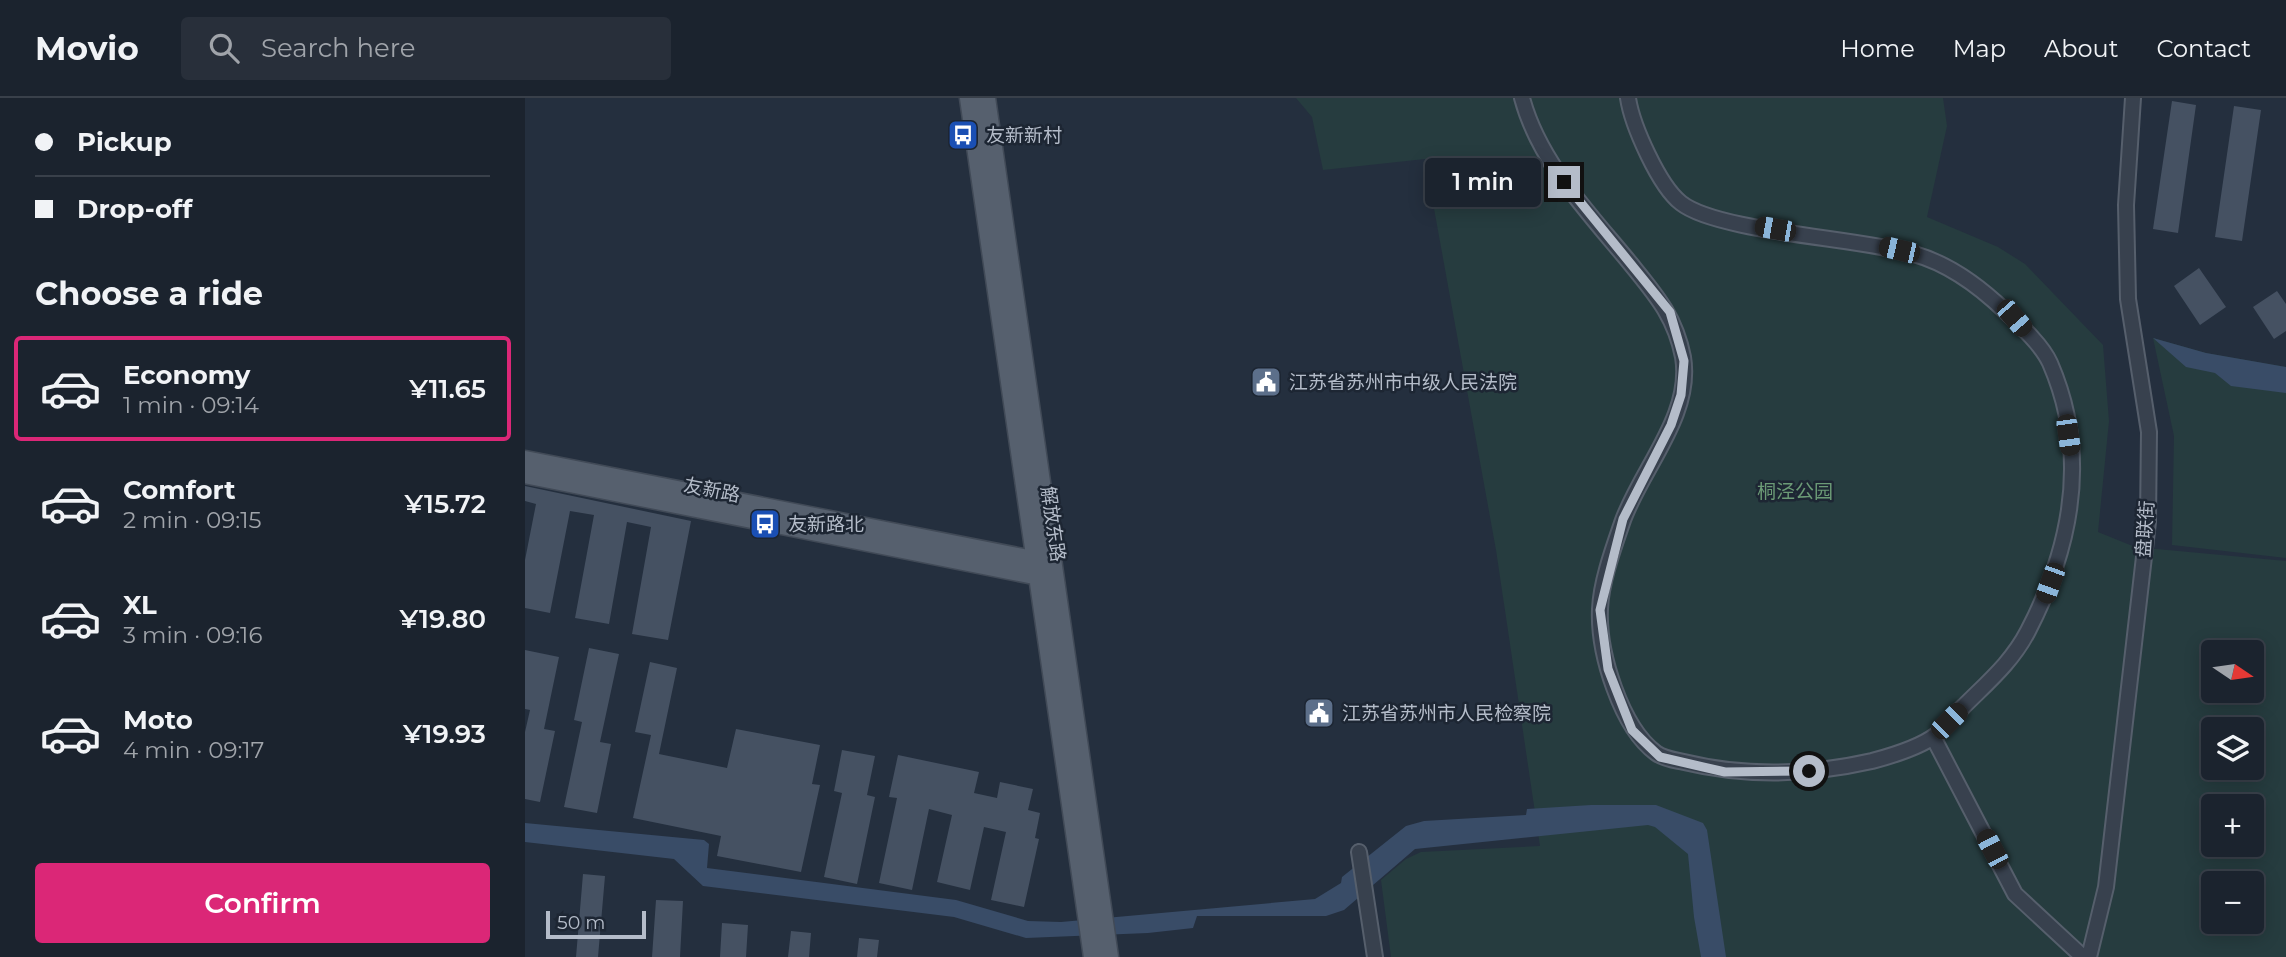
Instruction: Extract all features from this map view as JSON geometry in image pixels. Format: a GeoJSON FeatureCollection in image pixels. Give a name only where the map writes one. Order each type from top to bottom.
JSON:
{"type":"FeatureCollection","features":[{"type":"Feature","properties":{"kind":"main road","name":"解放东路"},"geometry":{"type":"LineString","coordinates":[[969,98],[1047,567]]}},
{"type":"Feature","properties":{"kind":"main road","name":"解放东路"},"geometry":{"type":"LineString","coordinates":[[986,98],[1097,946],[1109,957]]}},
{"type":"Feature","properties":{"kind":"main road","name":"友新路"},"geometry":{"type":"LineString","coordinates":[[525,460],[1047,567]]}},
{"type":"Feature","properties":{"kind":"main road","name":"友新路"},"geometry":{"type":"LineString","coordinates":[[525,474],[1047,567]]}},
{"type":"Feature","properties":{"kind":"street"},"geometry":{"type":"LineString","coordinates":[[1522,98],[1536,137],[1564,182],[1670,312],[1684,361],[1678,405],[1671,425],[1623,519],[1600,610],[1608,669],[1632,730],[1660,757],[1725,772],[1809,771],[1849,765],[1875,760],[1933,737],[2016,655],[2043,602],[2064,544],[2074,480],[2065,413],[2049,359],[2014,318],[1975,282],[1918,255],[1859,241],[1737,222],[1705,215],[1680,203],[1659,175],[1630,112],[1628,98]]}},
{"type":"Feature","properties":{"kind":"street","name":"盘联街"},"geometry":{"type":"LineString","coordinates":[[2089,957],[2106,887],[2148,522],[2149,432],[2129,299],[2126,205],[2133,98]]}},
{"type":"Feature","properties":{"kind":"street"},"geometry":{"type":"LineString","coordinates":[[1933,737],[2015,894],[2083,957]]}},
{"type":"Feature","properties":{"kind":"street"},"geometry":{"type":"LineString","coordinates":[[1359,852],[1375,957]]}},
{"type":"Feature","properties":{"kind":"green space","name":"桐泾公园"},"geometry":{"type":"Polygon","coordinates":[[[1296,98],[1943,98],[1947,126],[1927,217],[1998,247],[2025,264],[2103,345],[2109,421],[2098,532],[2135,547],[2286,561],[2286,957],[1391,957],[1381,880],[1406,859],[1421,852],[1540,846],[1496,550],[1425,159],[1323,170],[1312,117],[1296,98]]]}},
{"type":"Feature","properties":{"kind":"green space"},"geometry":{"type":"Polygon","coordinates":[[[2153,338],[2206,353],[2286,367],[2286,558],[2172,545],[2174,436],[2153,338]]]}},
{"type":"Feature","properties":{"kind":"water"},"geometry":{"type":"Polygon","coordinates":[[[2153,338],[2206,353],[2286,367],[2286,393],[2231,386],[2215,373],[2186,367],[2153,338]]]}},
{"type":"Feature","properties":{"kind":"water"},"geometry":{"type":"Polygon","coordinates":[[[1656,805],[1703,823],[1707,830],[1726,957],[1701,957],[1688,854],[1655,827],[1648,825],[1415,849],[1344,910],[1326,916],[1197,916],[1193,928],[1148,933],[1026,938],[954,917],[703,886],[674,859],[525,842],[525,823],[704,840],[709,844],[707,868],[956,900],[1028,921],[1061,922],[1315,899],[1341,883],[1342,877],[1406,826],[1424,821],[1526,815],[1527,809],[1656,805]]]}},
{"type":"Feature","properties":{"kind":"building"},"geometry":{"type":"Polygon","coordinates":[[[2172,101],[2196,105],[2178,233],[2153,229],[2172,101]]]}},
{"type":"Feature","properties":{"kind":"building"},"geometry":{"type":"Polygon","coordinates":[[[2234,106],[2261,110],[2242,241],[2215,237],[2234,106]]]}},
{"type":"Feature","properties":{"kind":"building"},"geometry":{"type":"Polygon","coordinates":[[[2199,268],[2226,307],[2200,325],[2174,286],[2199,268]]]}},
{"type":"Feature","properties":{"kind":"building"},"geometry":{"type":"Polygon","coordinates":[[[2277,291],[2286,304],[2286,331],[2274,339],[2253,307],[2277,291]]]}},
{"type":"Feature","properties":{"kind":"building"},"geometry":{"type":"Polygon","coordinates":[[[525,486],[691,521],[668,640],[632,634],[651,527],[627,522],[609,624],[575,618],[594,515],[570,511],[550,613],[525,608],[525,560],[536,504],[525,501],[525,486]]]}},
{"type":"Feature","properties":{"kind":"building"},"geometry":{"type":"Polygon","coordinates":[[[589,648],[619,654],[600,742],[611,744],[597,813],[564,807],[582,722],[574,720],[589,648]]]}},
{"type":"Feature","properties":{"kind":"building"},"geometry":{"type":"Polygon","coordinates":[[[525,650],[559,657],[544,729],[555,731],[540,802],[525,799],[525,732],[530,710],[525,709],[525,650]]]}},
{"type":"Feature","properties":{"kind":"building"},"geometry":{"type":"Polygon","coordinates":[[[650,662],[677,668],[659,754],[727,768],[736,729],[820,745],[812,784],[820,785],[801,872],[717,856],[721,836],[633,818],[651,735],[635,732],[650,662]]]}},
{"type":"Feature","properties":{"kind":"building"},"geometry":{"type":"Polygon","coordinates":[[[842,750],[875,756],[867,795],[875,797],[857,884],[824,877],[842,793],[834,791],[842,750]]]}},
{"type":"Feature","properties":{"kind":"building"},"geometry":{"type":"Polygon","coordinates":[[[898,755],[979,772],[974,793],[997,798],[1000,782],[1033,789],[1028,810],[1040,813],[1035,838],[1039,839],[1024,907],[991,900],[1006,832],[984,827],[970,890],[937,882],[952,815],[929,809],[912,890],[879,883],[897,798],[889,797],[898,755]]]}},
{"type":"Feature","properties":{"kind":"building"},"geometry":{"type":"Polygon","coordinates":[[[583,874],[605,876],[598,957],[576,957],[583,874]]]}},
{"type":"Feature","properties":{"kind":"building"},"geometry":{"type":"Polygon","coordinates":[[[656,900],[683,901],[680,957],[652,957],[656,900]]]}},
{"type":"Feature","properties":{"kind":"building"},"geometry":{"type":"Polygon","coordinates":[[[722,923],[748,925],[746,957],[720,957],[722,923]]]}},
{"type":"Feature","properties":{"kind":"building"},"geometry":{"type":"Polygon","coordinates":[[[791,931],[811,933],[809,957],[788,957],[791,931]]]}},
{"type":"Feature","properties":{"kind":"building"},"geometry":{"type":"Polygon","coordinates":[[[859,938],[879,940],[877,957],[857,957],[859,938]]]}},
{"type":"Feature","properties":{"kind":"place","name":"友新新村"},"geometry":{"type":"Point","coordinates":[963,135]}},
{"type":"Feature","properties":{"kind":"place","name":"江苏省苏州市中级人民法院"},"geometry":{"type":"Point","coordinates":[1266,382]}},
{"type":"Feature","properties":{"kind":"place","name":"友新路北"},"geometry":{"type":"Point","coordinates":[765,524]}},
{"type":"Feature","properties":{"kind":"place","name":"江苏省苏州市人民检察院"},"geometry":{"type":"Point","coordinates":[1319,713]}},
{"type":"Feature","properties":{"kind":"route"},"geometry":{"type":"LineString","coordinates":[[1564,182],[1670,312],[1684,361],[1681,395],[1671,425],[1623,519],[1609,565],[1600,610],[1608,669],[1632,730],[1660,757],[1725,772],[1809,771]]}}]}
